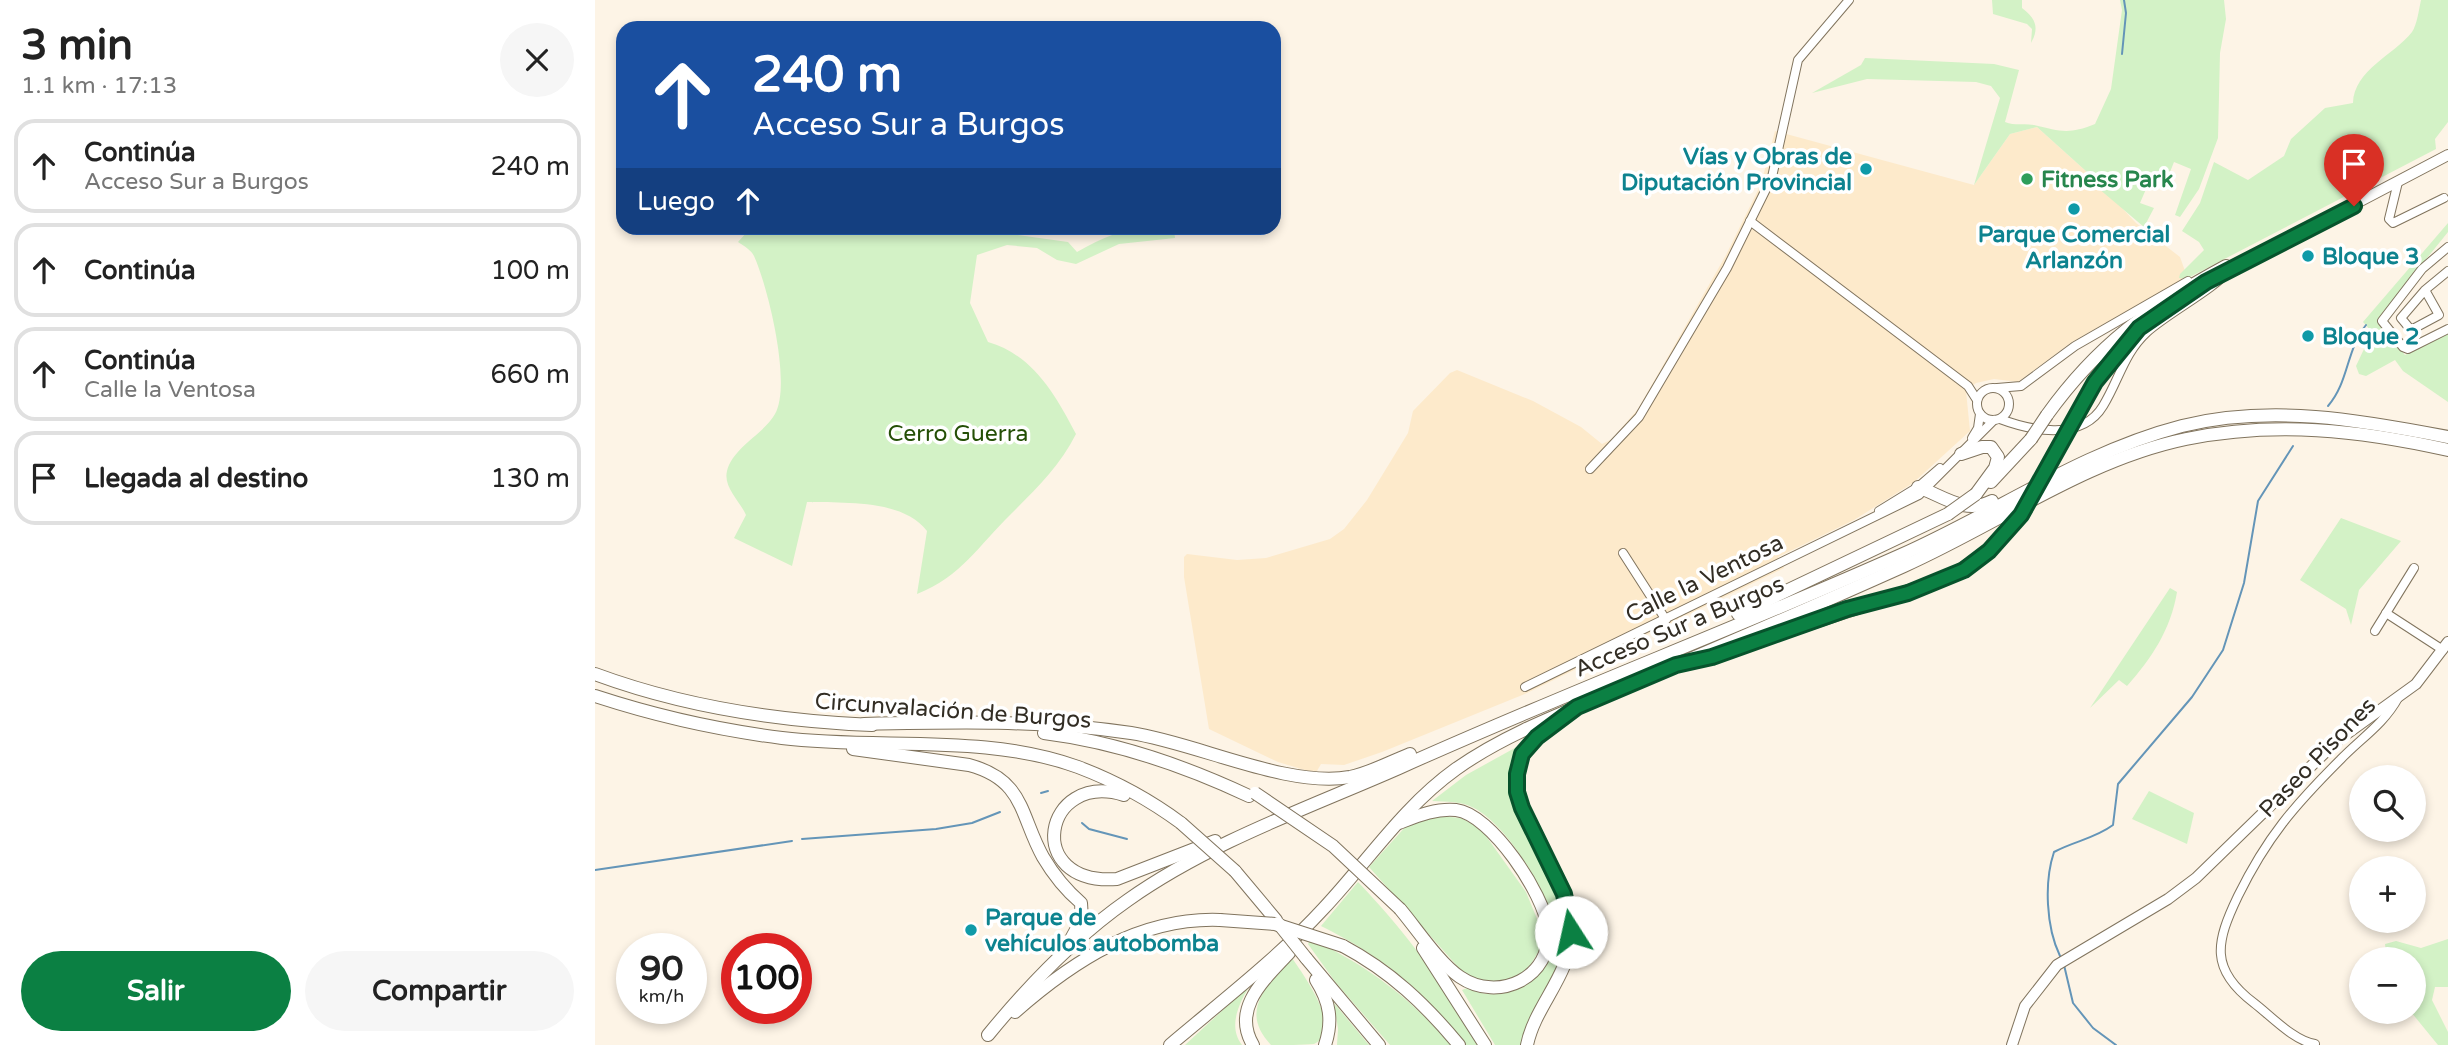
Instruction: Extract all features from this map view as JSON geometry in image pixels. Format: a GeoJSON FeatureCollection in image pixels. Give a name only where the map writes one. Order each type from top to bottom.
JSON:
{"type":"FeatureCollection","features":[{"type":"Feature","properties":{"kind":"highway"},"geometry":{"type":"LineString","coordinates":[[1676,665],[1712,657],[1847,609],[1908,593],[1948,578],[1989,551],[2021,515],[2095,382],[2139,328],[2227,268]]}},
{"type":"Feature","properties":{"kind":"highway"},"geometry":{"type":"LineString","coordinates":[[864,724],[963,722],[1131,733],[1292,775],[1331,779],[1353,776],[1486,724],[1511,717],[1948,514],[2002,473],[2031,439],[2074,377],[2115,337],[2166,300],[2227,268]]}},
{"type":"Feature","properties":{"kind":"highway","name":"Acceso Sur a Burgos"},"geometry":{"type":"LineString","coordinates":[[983,1040],[1021,995],[1089,930],[1131,898],[1177,870],[1255,830],[1511,717],[1904,554],[2075,465],[2183,426],[2263,415],[2330,416],[2389,424],[2448,437]]}},
{"type":"Feature","properties":{"kind":"highway","name":"Acceso Sur a Burgos"},"geometry":{"type":"LineString","coordinates":[[1170,1045],[1282,950],[1325,908],[1395,824],[1429,791],[1491,746],[1946,547],[2153,438],[2301,428],[2354,431],[2448,450]]}},
{"type":"Feature","properties":{"kind":"highway"},"geometry":{"type":"LineString","coordinates":[[1921,489],[1957,504],[1982,506],[2092,450],[2153,438]]}},
{"type":"Feature","properties":{"kind":"highway"},"geometry":{"type":"LineString","coordinates":[[1967,449],[1991,447],[1998,457],[1995,468],[1976,494]]}},
{"type":"Feature","properties":{"kind":"highway","name":"Circunvalación de Burgos"},"geometry":{"type":"LineString","coordinates":[[595,674],[666,697],[794,719],[1054,734],[1121,747],[1172,762],[1252,794],[1327,848],[1397,910],[1440,971],[1485,1045]]}},
{"type":"Feature","properties":{"kind":"highway","name":"Circunvalación de Burgos"},"geometry":{"type":"LineString","coordinates":[[595,696],[707,726],[783,738],[963,747],[1024,754],[1095,775],[1134,793],[1181,822],[1234,871],[1306,958],[1313,972]]}},
{"type":"Feature","properties":{"kind":"highway"},"geometry":{"type":"LineString","coordinates":[[1527,1045],[1541,1010],[1564,969],[1571,932],[1564,894],[1522,808],[1517,774],[1522,754],[1528,745],[1577,707]]}},
{"type":"Feature","properties":{"kind":"highway"},"geometry":{"type":"LineString","coordinates":[[783,738],[969,765],[984,769],[1011,789],[1025,812],[1042,855],[1083,909],[1077,932],[1021,995]]}},
{"type":"Feature","properties":{"kind":"highway"},"geometry":{"type":"LineString","coordinates":[[1181,822],[1127,796],[1094,790],[1067,805],[1058,816],[1054,830],[1055,841],[1059,856],[1067,867],[1077,875],[1101,880],[1128,876],[1230,836],[1255,830]]}},
{"type":"Feature","properties":{"kind":"highway"},"geometry":{"type":"LineString","coordinates":[[1395,824],[1432,811],[1458,810],[1490,828],[1523,875],[1542,911],[1548,928],[1544,957],[1530,975],[1508,988],[1491,990],[1471,984],[1451,970],[1397,910]]}},
{"type":"Feature","properties":{"kind":"highway"},"geometry":{"type":"LineString","coordinates":[[1253,1045],[1246,1021],[1252,995],[1317,922],[1325,908]]}},
{"type":"Feature","properties":{"kind":"highway"},"geometry":{"type":"LineString","coordinates":[[983,1040],[1064,971],[1121,940],[1175,923],[1220,920],[1275,924],[1343,946],[1403,985],[1459,1045]]}},
{"type":"Feature","properties":{"kind":"highway"},"geometry":{"type":"LineString","coordinates":[[1313,972],[1329,1009],[1331,1021],[1325,1045]]}},
{"type":"Feature","properties":{"kind":"highway"},"geometry":{"type":"LineString","coordinates":[[1313,972],[1379,1045]]}},
{"type":"Feature","properties":{"kind":"main road"},"geometry":{"type":"LineString","coordinates":[[2227,268],[2448,155]]}},
{"type":"Feature","properties":{"kind":"main road"},"geometry":{"type":"LineString","coordinates":[[2227,268],[2378,187],[2425,167]]}},
{"type":"Feature","properties":{"kind":"main road","name":"Paseo Pisones"},"geometry":{"type":"LineString","coordinates":[[2012,1045],[2025,1006],[2057,965],[2168,899],[2196,878],[2337,741],[2426,673],[2445,646]]}},
{"type":"Feature","properties":{"kind":"street"},"geometry":{"type":"LineString","coordinates":[[1590,469],[1639,417],[1727,268],[1772,177],[1798,60],[1849,0]]}},
{"type":"Feature","properties":{"kind":"street"},"geometry":{"type":"LineString","coordinates":[[2398,182],[2389,219],[2393,223],[2444,198]]}},
{"type":"Feature","properties":{"kind":"street"},"geometry":{"type":"LineString","coordinates":[[1750,221],[1968,386],[1977,400],[1980,414],[2056,431],[2086,423],[2102,409],[2126,356],[2137,342],[2184,303],[2223,279],[2227,268],[2214,267],[2171,290],[2075,346],[2021,386],[1986,389],[1968,386]]}},
{"type":"Feature","properties":{"kind":"street"},"geometry":{"type":"LineString","coordinates":[[2448,247],[2422,269],[2382,321],[2408,349],[2448,329]]}},
{"type":"Feature","properties":{"kind":"street"},"geometry":{"type":"LineString","coordinates":[[2425,290],[2439,315],[2411,330],[2401,318],[2425,290],[2447,274]]}},
{"type":"Feature","properties":{"kind":"street"},"geometry":{"type":"LineString","coordinates":[[1997,388],[2009,400],[2007,411],[1997,419]]}},
{"type":"Feature","properties":{"kind":"street"},"geometry":{"type":"LineString","coordinates":[[1977,400],[1986,389]]}},
{"type":"Feature","properties":{"kind":"street","name":"Calle la Ventosa"},"geometry":{"type":"LineString","coordinates":[[1967,449],[1977,430],[1980,414]]}},
{"type":"Feature","properties":{"kind":"street","name":"Calle la Ventosa"},"geometry":{"type":"LineString","coordinates":[[1525,687],[1863,523],[1921,489],[1997,419]]}},
{"type":"Feature","properties":{"kind":"street"},"geometry":{"type":"LineString","coordinates":[[1623,553],[1666,620]]}},
{"type":"Feature","properties":{"kind":"street"},"geometry":{"type":"LineString","coordinates":[[2375,631],[2414,568]]}},
{"type":"Feature","properties":{"kind":"street","name":"Paseo Pisones"},"geometry":{"type":"LineString","coordinates":[[2386,613],[2445,646]]}},
{"type":"Feature","properties":{"kind":"street","name":"Paseo Pisones"},"geometry":{"type":"LineString","coordinates":[[2315,1044],[2294,1033],[2235,988],[2221,966],[2221,945],[2231,912],[2259,855],[2277,828],[2339,761],[2379,726],[2400,695]]}},
{"type":"Feature","properties":{"kind":"shaded area"},"geometry":{"type":"Polygon","coordinates":[[[2037,127],[2097,181],[2136,223],[2180,257],[2185,271],[2182,280],[2072,342],[2018,382],[1994,379],[1976,383],[1966,391],[1970,431],[1913,483],[1854,520],[1778,557],[1784,568],[1527,693],[1382,752],[1344,765],[1321,764],[1317,771],[1308,771],[1278,762],[1209,729],[1184,577],[1184,557],[1187,554],[1237,560],[1266,558],[1330,539],[1344,529],[1367,500],[1408,433],[1413,411],[1450,373],[1457,370],[1533,401],[1581,427],[1602,444],[1612,439],[1638,409],[1726,255],[1761,184],[1775,131],[1974,185],[2010,134],[2037,127]]]}},
{"type":"Feature","properties":{"kind":"green space"},"geometry":{"type":"Polygon","coordinates":[[[1992,0],[2022,0],[2022,8],[2035,23],[2031,43],[2032,29],[2027,24],[1993,14],[1992,0]]]}},
{"type":"Feature","properties":{"kind":"green space"},"geometry":{"type":"Polygon","coordinates":[[[2120,0],[2224,0],[2226,19],[2220,53],[2218,138],[2199,189],[2180,217],[2175,215],[2191,169],[2174,162],[2168,177],[2153,173],[2140,203],[2154,208],[2144,227],[2098,188],[2097,181],[2037,127],[2010,134],[1974,185],[2000,98],[1991,86],[1976,82],[1867,79],[1812,93],[1861,65],[1865,58],[1994,64],[2019,70],[2005,122],[2064,131],[2078,130],[2095,124],[2111,89],[2122,10],[2120,0]]]}},
{"type":"Feature","properties":{"kind":"green space"},"geometry":{"type":"Polygon","coordinates":[[[2421,0],[2448,0],[2448,122],[2435,139],[2436,149],[2186,279],[2179,278],[2204,250],[2199,242],[2182,231],[2200,203],[2214,162],[2248,180],[2284,156],[2291,139],[2325,108],[2353,103],[2355,91],[2367,72],[2412,32],[2421,0]]]}},
{"type":"Feature","properties":{"kind":"green space"},"geometry":{"type":"Polygon","coordinates":[[[2448,223],[2448,232],[2377,320],[2405,355],[2448,333],[2448,402],[2403,371],[2395,360],[2366,376],[2359,374],[2356,366],[2372,332],[2363,322],[2448,223]]]}},
{"type":"Feature","properties":{"kind":"green space","name":"Cerro Guerra"},"geometry":{"type":"Polygon","coordinates":[[[744,235],[1017,235],[1068,242],[1077,252],[1112,235],[1175,235],[1175,238],[1119,244],[1076,264],[1057,260],[1037,248],[1007,245],[977,255],[970,303],[988,342],[1018,356],[1030,366],[1051,391],[1076,434],[1047,477],[969,559],[933,587],[917,594],[927,531],[903,513],[888,508],[854,503],[807,502],[792,566],[734,538],[746,515],[727,483],[727,471],[735,455],[775,414],[780,400],[781,381],[776,335],[760,270],[754,256],[738,242],[744,235]]]}},
{"type":"Feature","properties":{"kind":"green space"},"geometry":{"type":"Polygon","coordinates":[[[2341,518],[2401,541],[2359,590],[2351,625],[2346,609],[2300,580],[2341,518]]]}},
{"type":"Feature","properties":{"kind":"green space"},"geometry":{"type":"Polygon","coordinates":[[[2170,588],[2177,592],[2174,606],[2165,631],[2145,665],[2127,686],[2119,680],[2090,708],[2170,588]]]}},
{"type":"Feature","properties":{"kind":"green space"},"geometry":{"type":"Polygon","coordinates":[[[1522,744],[1515,767],[1514,788],[1526,828],[1555,888],[1569,936],[1557,975],[1523,1045],[1495,1045],[1462,990],[1467,988],[1498,994],[1513,991],[1539,975],[1548,962],[1553,947],[1551,915],[1536,880],[1500,829],[1474,808],[1454,802],[1432,801],[1466,775],[1522,744]]]}},
{"type":"Feature","properties":{"kind":"green space"},"geometry":{"type":"Polygon","coordinates":[[[2149,791],[2194,813],[2187,844],[2132,819],[2149,791]]]}},
{"type":"Feature","properties":{"kind":"green space"},"geometry":{"type":"Polygon","coordinates":[[[1439,816],[1461,818],[1481,829],[1526,892],[1542,931],[1542,940],[1531,964],[1516,979],[1489,984],[1466,976],[1369,867],[1407,825],[1439,816]]]}},
{"type":"Feature","properties":{"kind":"green space"},"geometry":{"type":"Polygon","coordinates":[[[1358,882],[1424,960],[1479,1045],[1466,1045],[1401,976],[1364,950],[1321,926],[1358,882]]]}},
{"type":"Feature","properties":{"kind":"green space"},"geometry":{"type":"Polygon","coordinates":[[[1311,939],[1387,984],[1420,1012],[1452,1045],[1390,1045],[1336,983],[1308,944],[1311,939]]]}},
{"type":"Feature","properties":{"kind":"green space"},"geometry":{"type":"Polygon","coordinates":[[[2448,939],[2448,987],[2435,987],[2432,1000],[2448,1032],[2448,1045],[2438,1045],[2421,1024],[2426,1024],[2424,947],[2448,939]]]}},
{"type":"Feature","properties":{"kind":"green space"},"geometry":{"type":"Polygon","coordinates":[[[2396,941],[2417,947],[2385,947],[2385,944],[2396,941]]]}},
{"type":"Feature","properties":{"kind":"green space"},"geometry":{"type":"Polygon","coordinates":[[[1292,958],[1312,988],[1325,1027],[1322,1037],[1314,1044],[1271,1045],[1261,1032],[1257,1009],[1266,988],[1292,958]]]}},
{"type":"Feature","properties":{"kind":"green space"},"geometry":{"type":"Polygon","coordinates":[[[1251,984],[1239,1006],[1235,1022],[1242,1045],[1185,1045],[1251,984]]]}},
{"type":"Feature","properties":{"kind":"green space"},"geometry":{"type":"Polygon","coordinates":[[[1334,1003],[1369,1045],[1337,1045],[1338,1029],[1334,1003]]]}},
{"type":"Feature","properties":{"kind":"waterway"},"geometry":{"type":"LineString","coordinates":[[2122,54],[2126,13],[2124,0]]}},
{"type":"Feature","properties":{"kind":"waterway"},"geometry":{"type":"LineString","coordinates":[[2328,406],[2340,387],[2359,335],[2366,325]]}},
{"type":"Feature","properties":{"kind":"waterway"},"geometry":{"type":"LineString","coordinates":[[2060,956],[2052,932],[2048,904],[2049,877],[2054,852],[2099,834],[2113,825],[2118,784],[2192,697],[2223,650],[2244,583],[2258,501],[2293,446]]}},
{"type":"Feature","properties":{"kind":"waterway"},"geometry":{"type":"LineString","coordinates":[[1041,793],[1048,791]]}},
{"type":"Feature","properties":{"kind":"waterway"},"geometry":{"type":"LineString","coordinates":[[802,839],[936,829],[972,823],[1000,812]]}},
{"type":"Feature","properties":{"kind":"waterway"},"geometry":{"type":"LineString","coordinates":[[1082,823],[1089,829],[1127,839]]}},
{"type":"Feature","properties":{"kind":"waterway"},"geometry":{"type":"LineString","coordinates":[[595,870],[792,841]]}},
{"type":"Feature","properties":{"kind":"waterway"},"geometry":{"type":"LineString","coordinates":[[2064,965],[2073,1003],[2093,1028],[2116,1045]]}},
{"type":"Feature","properties":{"kind":"place","name":"Vías y Obras de Diputación Provincial"},"geometry":{"type":"Point","coordinates":[1866,169]}},
{"type":"Feature","properties":{"kind":"place","name":"Fitness Park"},"geometry":{"type":"Point","coordinates":[2027,179]}},
{"type":"Feature","properties":{"kind":"place","name":"Parque Comercial Arlanzón"},"geometry":{"type":"Point","coordinates":[2074,209]}},
{"type":"Feature","properties":{"kind":"place","name":"Bloque 3"},"geometry":{"type":"Point","coordinates":[2308,256]}},
{"type":"Feature","properties":{"kind":"place","name":"Bloque 2"},"geometry":{"type":"Point","coordinates":[2308,336]}},
{"type":"Feature","properties":{"kind":"place","name":"Parque de vehículos autobomba"},"geometry":{"type":"Point","coordinates":[971,930]}},
{"type":"Feature","properties":{"kind":"route"},"geometry":{"type":"LineString","coordinates":[[1571,932],[1564,894],[1522,808],[1517,792],[1518,767],[1528,745],[1577,707],[1676,665],[1712,657],[1847,609],[1908,593],[1964,570],[1989,551],[2021,515],[2095,382],[2114,355],[2139,328],[2206,282],[2354,206]]}}]}
